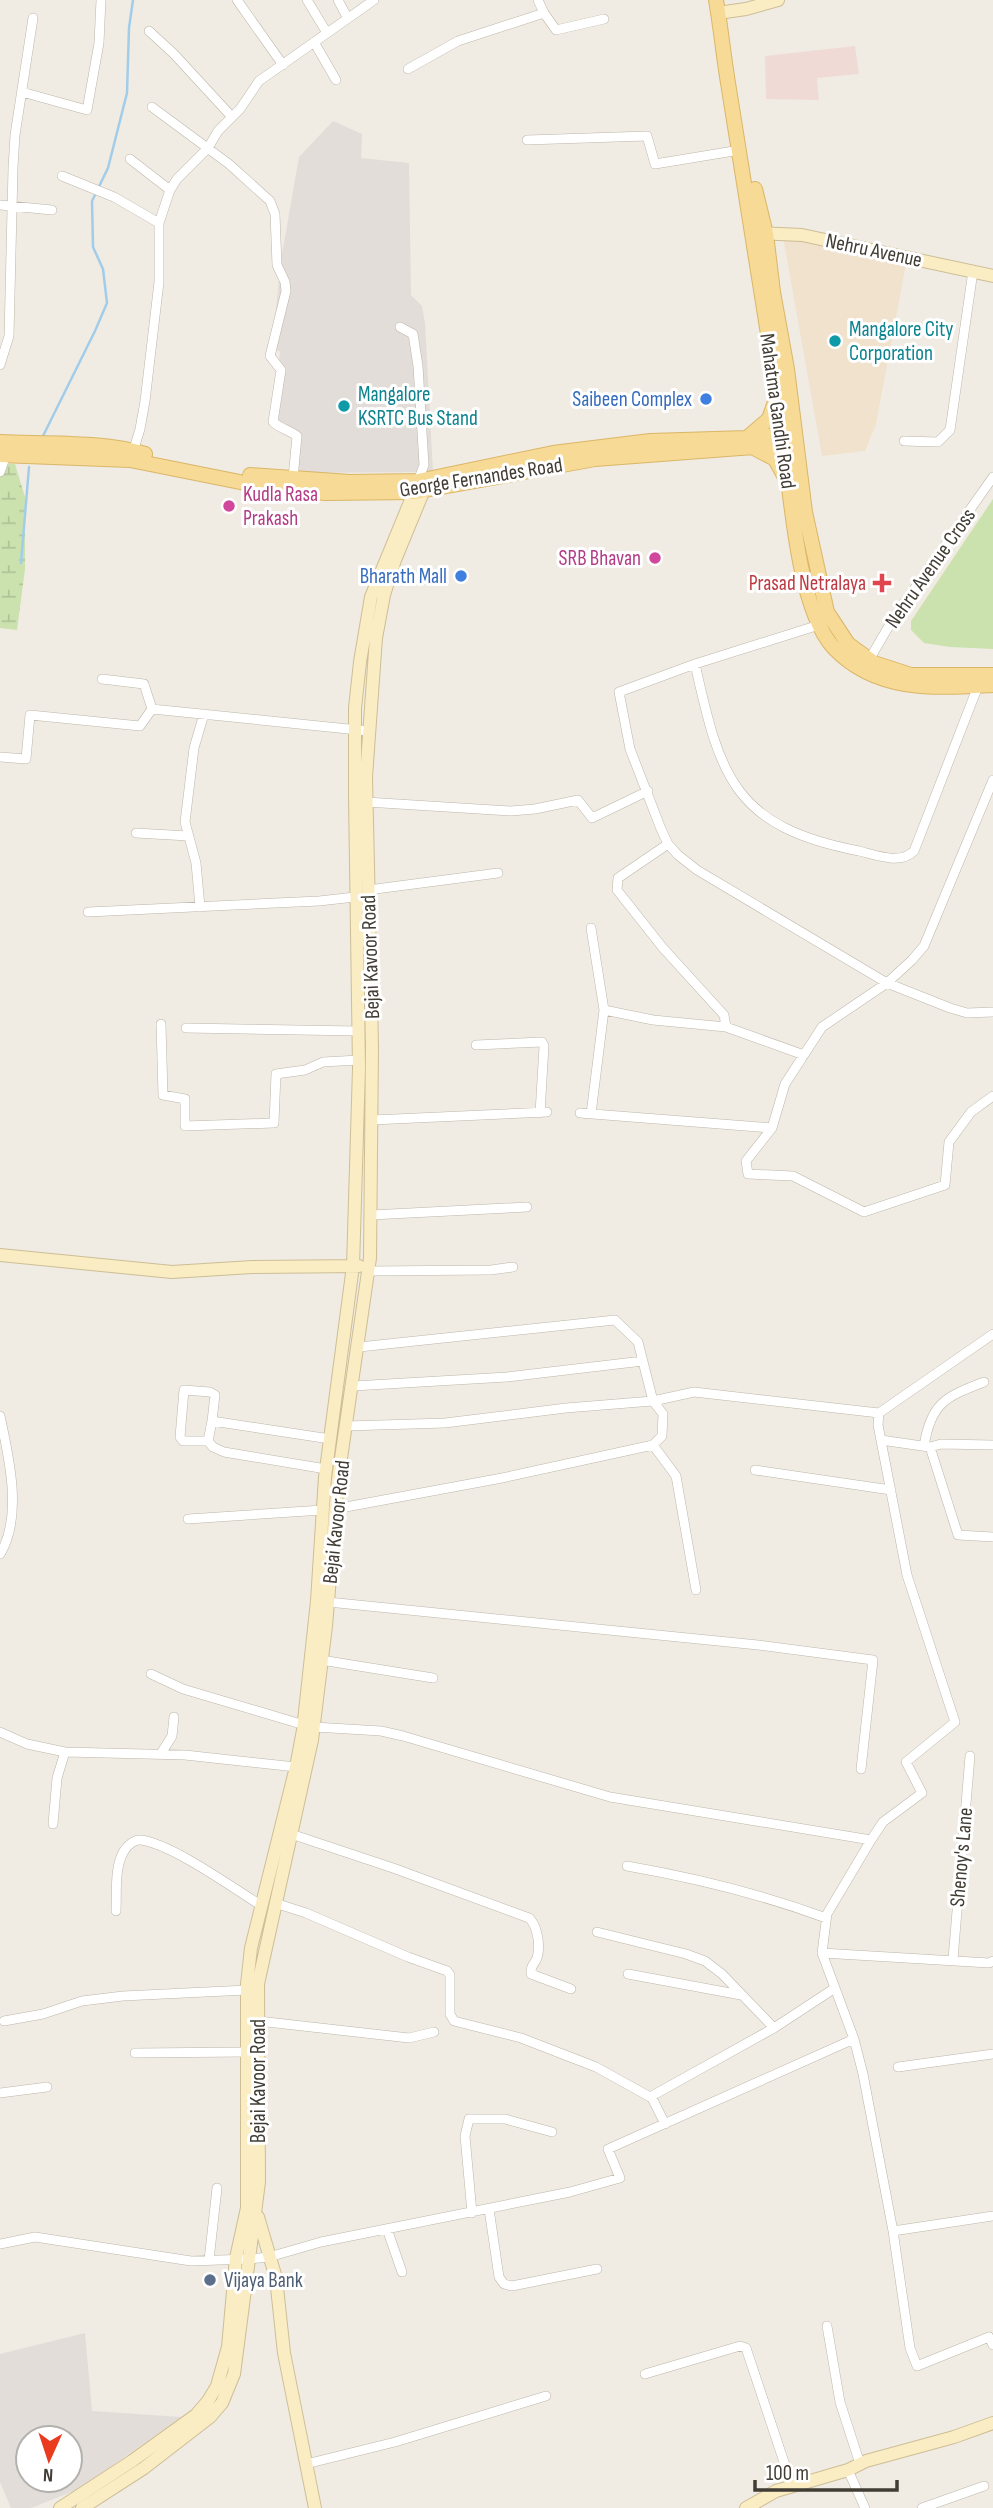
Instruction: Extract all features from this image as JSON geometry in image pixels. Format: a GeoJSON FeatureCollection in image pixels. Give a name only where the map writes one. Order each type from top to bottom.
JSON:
{"type":"FeatureCollection","features":[{"type":"Feature","properties":{"kind":"main road"},"geometry":{"type":"LineString","coordinates":[[721,6],[778,0]]}},
{"type":"Feature","properties":{"kind":"main road","name":"Mahatma Gandhi Road"},"geometry":{"type":"LineString","coordinates":[[721,6],[740,150],[760,233],[778,394],[827,612],[849,644],[869,660],[911,675],[993,675]]}},
{"type":"Feature","properties":{"kind":"main road","name":"Mahatma Gandhi Road"},"geometry":{"type":"LineString","coordinates":[[721,6],[760,233],[790,439],[789,485],[809,601],[832,646],[850,664],[875,678],[904,685],[985,685]]}},
{"type":"Feature","properties":{"kind":"main road","name":"Nehru Avenue"},"geometry":{"type":"LineString","coordinates":[[760,233],[802,234],[993,276]]}},
{"type":"Feature","properties":{"kind":"main road"},"geometry":{"type":"LineString","coordinates":[[778,394],[769,419],[750,443],[775,459],[789,485]]}},
{"type":"Feature","properties":{"kind":"main road","name":"George Fernandes Road"},"geometry":{"type":"LineString","coordinates":[[132,455],[250,484],[313,491],[790,439]]}},
{"type":"Feature","properties":{"kind":"main road","name":"George Fernandes Road"},"geometry":{"type":"LineString","coordinates":[[2,451],[151,456],[244,474],[293,478],[350,482],[422,481]]}},
{"type":"Feature","properties":{"kind":"main road","name":"Bejai Kavoor Road"},"geometry":{"type":"LineString","coordinates":[[60,2508],[166,2438],[196,2415],[208,2401],[217,2386],[228,2347],[258,2182],[258,1984],[268,1904],[321,1660],[328,1602],[326,1469],[353,1266],[359,1060],[355,897],[362,731],[384,595],[422,481]]}},
{"type":"Feature","properties":{"kind":"main road","name":"Bejai Kavoor Road"},"geometry":{"type":"LineString","coordinates":[[285,1833],[303,1784],[325,1510],[347,1426],[369,1268],[372,988],[362,731]]}},
{"type":"Feature","properties":{"kind":"main road"},"geometry":{"type":"LineString","coordinates":[[0,1255],[172,1272],[252,1267],[369,1268]]}},
{"type":"Feature","properties":{"kind":"main road","name":"Bejai Kavoor Road"},"geometry":{"type":"LineString","coordinates":[[251,2209],[247,1990],[251,1948],[268,1904]]}},
{"type":"Feature","properties":{"kind":"main road"},"geometry":{"type":"LineString","coordinates":[[251,2209],[276,2278],[284,2353],[315,2508]]}},
{"type":"Feature","properties":{"kind":"main road","name":"Bejai Kavoor Road"},"geometry":{"type":"LineString","coordinates":[[82,2508],[144,2468],[188,2435],[222,2403],[234,2374],[242,2259]]}},
{"type":"Feature","properties":{"kind":"main road"},"geometry":{"type":"LineString","coordinates":[[746,2508],[763,2503],[776,2491],[993,2423]]}},
{"type":"Feature","properties":{"kind":"street"},"geometry":{"type":"LineString","coordinates":[[22,92],[87,110],[99,43],[100,0]]}},
{"type":"Feature","properties":{"kind":"street"},"geometry":{"type":"LineString","coordinates":[[237,0],[283,65]]}},
{"type":"Feature","properties":{"kind":"street"},"geometry":{"type":"LineString","coordinates":[[307,0],[327,33]]}},
{"type":"Feature","properties":{"kind":"street"},"geometry":{"type":"LineString","coordinates":[[338,0],[347,17]]}},
{"type":"Feature","properties":{"kind":"street"},"geometry":{"type":"LineString","coordinates":[[132,455],[145,401],[159,282],[159,223],[170,190],[177,179],[208,148],[218,131],[259,81],[374,0]]}},
{"type":"Feature","properties":{"kind":"street"},"geometry":{"type":"LineString","coordinates":[[538,0],[556,30],[604,19]]}},
{"type":"Feature","properties":{"kind":"street"},"geometry":{"type":"LineString","coordinates":[[408,69],[458,41],[544,13]]}},
{"type":"Feature","properties":{"kind":"street"},"geometry":{"type":"LineString","coordinates":[[0,365],[9,336],[15,135],[33,18]]}},
{"type":"Feature","properties":{"kind":"street"},"geometry":{"type":"LineString","coordinates":[[149,31],[232,117]]}},
{"type":"Feature","properties":{"kind":"street"},"geometry":{"type":"LineString","coordinates":[[314,42],[336,80]]}},
{"type":"Feature","properties":{"kind":"street"},"geometry":{"type":"LineString","coordinates":[[152,107],[244,177],[270,201],[275,214],[276,265],[285,282],[286,291],[270,356],[281,370],[274,422],[279,428],[290,430],[297,436],[293,478]]}},
{"type":"Feature","properties":{"kind":"street"},"geometry":{"type":"LineString","coordinates":[[527,140],[647,136],[655,164],[740,150]]}},
{"type":"Feature","properties":{"kind":"street"},"geometry":{"type":"LineString","coordinates":[[130,159],[170,190]]}},
{"type":"Feature","properties":{"kind":"street"},"geometry":{"type":"LineString","coordinates":[[62,176],[106,194],[159,223]]}},
{"type":"Feature","properties":{"kind":"street"},"geometry":{"type":"LineString","coordinates":[[0,205],[52,210]]}},
{"type":"Feature","properties":{"kind":"street"},"geometry":{"type":"LineString","coordinates":[[904,440],[938,442],[950,430],[973,271]]}},
{"type":"Feature","properties":{"kind":"street"},"geometry":{"type":"LineString","coordinates":[[400,327],[413,334],[418,366],[422,481]]}},
{"type":"Feature","properties":{"kind":"street"},"geometry":{"type":"LineString","coordinates":[[0,472],[2,451]]}},
{"type":"Feature","properties":{"kind":"street","name":"Nehru Avenue Cross"},"geometry":{"type":"LineString","coordinates":[[869,660],[893,619],[993,477]]}},
{"type":"Feature","properties":{"kind":"street"},"geometry":{"type":"LineString","coordinates":[[819,625],[695,664],[619,692],[630,749],[668,844],[697,870],[887,983],[967,1013],[993,1012]]}},
{"type":"Feature","properties":{"kind":"street"},"geometry":{"type":"LineString","coordinates":[[695,664],[709,728],[722,763],[735,788],[755,809],[806,838],[896,859],[909,857],[914,851],[985,685]]}},
{"type":"Feature","properties":{"kind":"street"},"geometry":{"type":"LineString","coordinates":[[102,679],[144,684],[152,709]]}},
{"type":"Feature","properties":{"kind":"street"},"geometry":{"type":"LineString","coordinates":[[152,709],[362,731]]}},
{"type":"Feature","properties":{"kind":"street"},"geometry":{"type":"LineString","coordinates":[[0,757],[26,759],[30,715],[140,726],[152,709]]}},
{"type":"Feature","properties":{"kind":"street"},"geometry":{"type":"LineString","coordinates":[[200,907],[196,863],[185,822],[194,748],[204,714]]}},
{"type":"Feature","properties":{"kind":"street"},"geometry":{"type":"LineString","coordinates":[[993,780],[929,938],[912,960],[887,983],[822,1027],[785,1084],[772,1128],[746,1161],[748,1174],[793,1176],[864,1212],[945,1185],[949,1142],[971,1112],[993,1096]]}},
{"type":"Feature","properties":{"kind":"street"},"geometry":{"type":"LineString","coordinates":[[366,802],[511,811],[551,807],[578,800],[592,818],[648,791]]}},
{"type":"Feature","properties":{"kind":"street"},"geometry":{"type":"LineString","coordinates":[[136,833],[188,836]]}},
{"type":"Feature","properties":{"kind":"street"},"geometry":{"type":"LineString","coordinates":[[668,844],[618,878],[617,890],[663,948],[724,1015],[726,1027]]}},
{"type":"Feature","properties":{"kind":"street"},"geometry":{"type":"LineString","coordinates":[[368,890],[498,873]]}},
{"type":"Feature","properties":{"kind":"street"},"geometry":{"type":"LineString","coordinates":[[88,912],[355,897]]}},
{"type":"Feature","properties":{"kind":"street"},"geometry":{"type":"LineString","coordinates":[[591,928],[604,1010],[591,1114]]}},
{"type":"Feature","properties":{"kind":"street"},"geometry":{"type":"LineString","coordinates":[[604,1010],[653,1020],[726,1027],[804,1055]]}},
{"type":"Feature","properties":{"kind":"street"},"geometry":{"type":"LineString","coordinates":[[161,1024],[163,1095],[185,1099],[185,1126],[274,1123],[276,1074],[305,1070],[323,1062],[359,1060]]}},
{"type":"Feature","properties":{"kind":"street"},"geometry":{"type":"LineString","coordinates":[[186,1028],[358,1031]]}},
{"type":"Feature","properties":{"kind":"street"},"geometry":{"type":"LineString","coordinates":[[372,1120],[544,1113],[542,1042],[476,1045]]}},
{"type":"Feature","properties":{"kind":"street"},"geometry":{"type":"LineString","coordinates":[[580,1113],[772,1128]]}},
{"type":"Feature","properties":{"kind":"street"},"geometry":{"type":"LineString","coordinates":[[371,1215],[527,1207]]}},
{"type":"Feature","properties":{"kind":"street"},"geometry":{"type":"LineString","coordinates":[[369,1268],[513,1268]]}},
{"type":"Feature","properties":{"kind":"street"},"geometry":{"type":"LineString","coordinates":[[188,1519],[325,1510],[502,1478],[653,1445],[662,1436],[663,1414],[653,1401],[638,1342],[615,1320],[359,1348]]}},
{"type":"Feature","properties":{"kind":"street"},"geometry":{"type":"LineString","coordinates":[[347,1426],[445,1423],[566,1408],[653,1401],[694,1392],[879,1413],[993,1334]]}},
{"type":"Feature","properties":{"kind":"street"},"geometry":{"type":"LineString","coordinates":[[353,1386],[506,1377],[643,1361]]}},
{"type":"Feature","properties":{"kind":"street"},"geometry":{"type":"LineString","coordinates":[[984,1382],[949,1395],[934,1411],[927,1428],[927,1447],[958,1535],[993,1537]]}},
{"type":"Feature","properties":{"kind":"street"},"geometry":{"type":"LineString","coordinates":[[208,1441],[215,1395],[210,1392],[184,1390],[181,1440],[208,1441],[213,1447],[224,1452],[326,1469]]}},
{"type":"Feature","properties":{"kind":"street"},"geometry":{"type":"LineString","coordinates":[[879,1413],[878,1425],[907,1575],[955,1722],[906,1762],[922,1793],[883,1822],[871,1840],[826,1918],[822,1952],[854,2039],[863,2074],[893,2231],[910,2348],[917,2366],[989,2337],[993,2345]]}},
{"type":"Feature","properties":{"kind":"street"},"geometry":{"type":"LineString","coordinates":[[0,1416],[12,1483],[6,1544],[0,1554]]}},
{"type":"Feature","properties":{"kind":"street"},"geometry":{"type":"LineString","coordinates":[[212,1421],[330,1439]]}},
{"type":"Feature","properties":{"kind":"street"},"geometry":{"type":"LineString","coordinates":[[881,1440],[927,1447],[941,1444],[993,1445]]}},
{"type":"Feature","properties":{"kind":"street"},"geometry":{"type":"LineString","coordinates":[[653,1445],[677,1476],[696,1590]]}},
{"type":"Feature","properties":{"kind":"street"},"geometry":{"type":"LineString","coordinates":[[755,1470],[891,1490]]}},
{"type":"Feature","properties":{"kind":"street"},"geometry":{"type":"LineString","coordinates":[[328,1602],[758,1645],[873,1660],[861,1769]]}},
{"type":"Feature","properties":{"kind":"street"},"geometry":{"type":"LineString","coordinates":[[321,1660],[433,1678]]}},
{"type":"Feature","properties":{"kind":"street"},"geometry":{"type":"LineString","coordinates":[[151,1674],[183,1689],[308,1728],[381,1731],[610,1797],[871,1840]]}},
{"type":"Feature","properties":{"kind":"street"},"geometry":{"type":"LineString","coordinates":[[160,1755],[172,1736],[174,1717]]}},
{"type":"Feature","properties":{"kind":"street"},"geometry":{"type":"LineString","coordinates":[[0,1732],[27,1744],[65,1752],[185,1755],[296,1767]]}},
{"type":"Feature","properties":{"kind":"street"},"geometry":{"type":"LineString","coordinates":[[52,1825],[57,1778],[65,1752]]}},
{"type":"Feature","properties":{"kind":"street","name":"Shenoy's Lane"},"geometry":{"type":"LineString","coordinates":[[953,1959],[970,1756]]}},
{"type":"Feature","properties":{"kind":"street"},"geometry":{"type":"LineString","coordinates":[[285,1833],[393,1868],[532,1920],[536,1927],[538,1955],[531,1967],[531,1975],[571,1989]]}},
{"type":"Feature","properties":{"kind":"street"},"geometry":{"type":"LineString","coordinates":[[116,1911],[122,1853],[134,1841],[141,1840],[174,1852],[268,1904],[306,1913],[447,1971],[450,1975],[450,2014],[454,2021],[521,2038],[596,2067],[650,2097],[665,2124]]}},
{"type":"Feature","properties":{"kind":"street"},"geometry":{"type":"LineString","coordinates":[[627,1866],[729,1886],[779,1900],[826,1918]]}},
{"type":"Feature","properties":{"kind":"street"},"geometry":{"type":"LineString","coordinates":[[597,1932],[696,1957],[722,1974],[774,2028]]}},
{"type":"Feature","properties":{"kind":"street"},"geometry":{"type":"LineString","coordinates":[[822,1952],[989,1963],[993,1961]]}},
{"type":"Feature","properties":{"kind":"street"},"geometry":{"type":"LineString","coordinates":[[628,1974],[743,1995]]}},
{"type":"Feature","properties":{"kind":"street"},"geometry":{"type":"LineString","coordinates":[[650,2097],[774,2028],[835,1988]]}},
{"type":"Feature","properties":{"kind":"street"},"geometry":{"type":"LineString","coordinates":[[4,2021],[43,2014],[82,2001],[123,1996],[247,1990]]}},
{"type":"Feature","properties":{"kind":"street"},"geometry":{"type":"LineString","coordinates":[[258,2021],[409,2038],[434,2032]]}},
{"type":"Feature","properties":{"kind":"street"},"geometry":{"type":"LineString","coordinates":[[0,2244],[35,2237],[191,2262],[269,2257],[321,2242],[472,2213],[620,2178],[608,2149],[854,2039]]}},
{"type":"Feature","properties":{"kind":"street"},"geometry":{"type":"LineString","coordinates":[[135,2053],[247,2052]]}},
{"type":"Feature","properties":{"kind":"street"},"geometry":{"type":"LineString","coordinates":[[898,2067],[993,2054]]}},
{"type":"Feature","properties":{"kind":"street"},"geometry":{"type":"LineString","coordinates":[[0,2093],[47,2087]]}},
{"type":"Feature","properties":{"kind":"street"},"geometry":{"type":"LineString","coordinates":[[472,2213],[465,2136],[469,2119],[505,2119],[552,2132]]}},
{"type":"Feature","properties":{"kind":"street"},"geometry":{"type":"LineString","coordinates":[[209,2260],[217,2188]]}},
{"type":"Feature","properties":{"kind":"street"},"geometry":{"type":"LineString","coordinates":[[489,2209],[499,2277],[503,2284],[512,2287],[597,2269]]}},
{"type":"Feature","properties":{"kind":"street"},"geometry":{"type":"LineString","coordinates":[[893,2231],[993,2216]]}},
{"type":"Feature","properties":{"kind":"street"},"geometry":{"type":"LineString","coordinates":[[387,2229],[402,2272]]}},
{"type":"Feature","properties":{"kind":"street"},"geometry":{"type":"LineString","coordinates":[[827,2326],[840,2402],[865,2508]]}},
{"type":"Feature","properties":{"kind":"street"},"geometry":{"type":"LineString","coordinates":[[645,2374],[740,2346],[746,2347],[792,2486]]}},
{"type":"Feature","properties":{"kind":"street"},"geometry":{"type":"LineString","coordinates":[[306,2464],[419,2435],[546,2396]]}},
{"type":"Feature","properties":{"kind":"street"},"geometry":{"type":"LineString","coordinates":[[922,2508],[984,2486]]}},
{"type":"Feature","properties":{"kind":"shaded area"},"geometry":{"type":"Polygon","coordinates":[[[855,46],[859,74],[817,78],[819,100],[766,99],[765,56],[855,46]]]}},
{"type":"Feature","properties":{"kind":"shaded area","name":"Mangalore KSRTC Bus Stand"},"geometry":{"type":"Polygon","coordinates":[[[333,121],[362,134],[361,158],[409,163],[411,295],[422,306],[425,323],[433,472],[292,473],[295,431],[289,426],[273,423],[280,352],[272,347],[281,260],[299,157],[333,121]]]}},
{"type":"Feature","properties":{"kind":"shaded area"},"geometry":{"type":"Polygon","coordinates":[[[783,237],[906,264],[876,424],[865,451],[822,456],[783,237]]]}},
{"type":"Feature","properties":{"kind":"shaded area"},"geometry":{"type":"Polygon","coordinates":[[[85,2333],[92,2411],[181,2417],[84,2485],[84,2424],[14,2424],[14,2494],[66,2494],[31,2508],[11,2508],[0,2482],[0,2354],[85,2333]]]}},
{"type":"Feature","properties":{"kind":"green space"},"geometry":{"type":"Polygon","coordinates":[[[0,464],[15,464],[25,497],[25,569],[17,630],[0,628],[0,464]]]}},
{"type":"Feature","properties":{"kind":"green space"},"geometry":{"type":"Polygon","coordinates":[[[993,499],[993,649],[924,643],[911,630],[911,621],[993,499]]]}},
{"type":"Feature","properties":{"kind":"waterway"},"geometry":{"type":"LineString","coordinates":[[43,436],[107,303],[103,269],[93,247],[92,201],[108,168],[127,93],[129,28],[133,0]]}},
{"type":"Feature","properties":{"kind":"waterway"},"geometry":{"type":"LineString","coordinates":[[21,563],[29,467]]}},
{"type":"Feature","properties":{"kind":"place","name":"Mangalore City Corporation"},"geometry":{"type":"Point","coordinates":[835,341]}},
{"type":"Feature","properties":{"kind":"place","name":"Saibeen Complex"},"geometry":{"type":"Point","coordinates":[706,399]}},
{"type":"Feature","properties":{"kind":"place","name":"Mangalore KSRTC Bus Stand"},"geometry":{"type":"Point","coordinates":[344,406]}},
{"type":"Feature","properties":{"kind":"place","name":"Kudla Rasa Prakash"},"geometry":{"type":"Point","coordinates":[229,506]}},
{"type":"Feature","properties":{"kind":"place","name":"SRB Bhavan"},"geometry":{"type":"Point","coordinates":[655,558]}},
{"type":"Feature","properties":{"kind":"place","name":"Bharath Mall"},"geometry":{"type":"Point","coordinates":[461,576]}},
{"type":"Feature","properties":{"kind":"place","name":"Prasad Netralaya"},"geometry":{"type":"Point","coordinates":[882,583]}},
{"type":"Feature","properties":{"kind":"place","name":"Vijaya Bank"},"geometry":{"type":"Point","coordinates":[210,2280]}}]}
